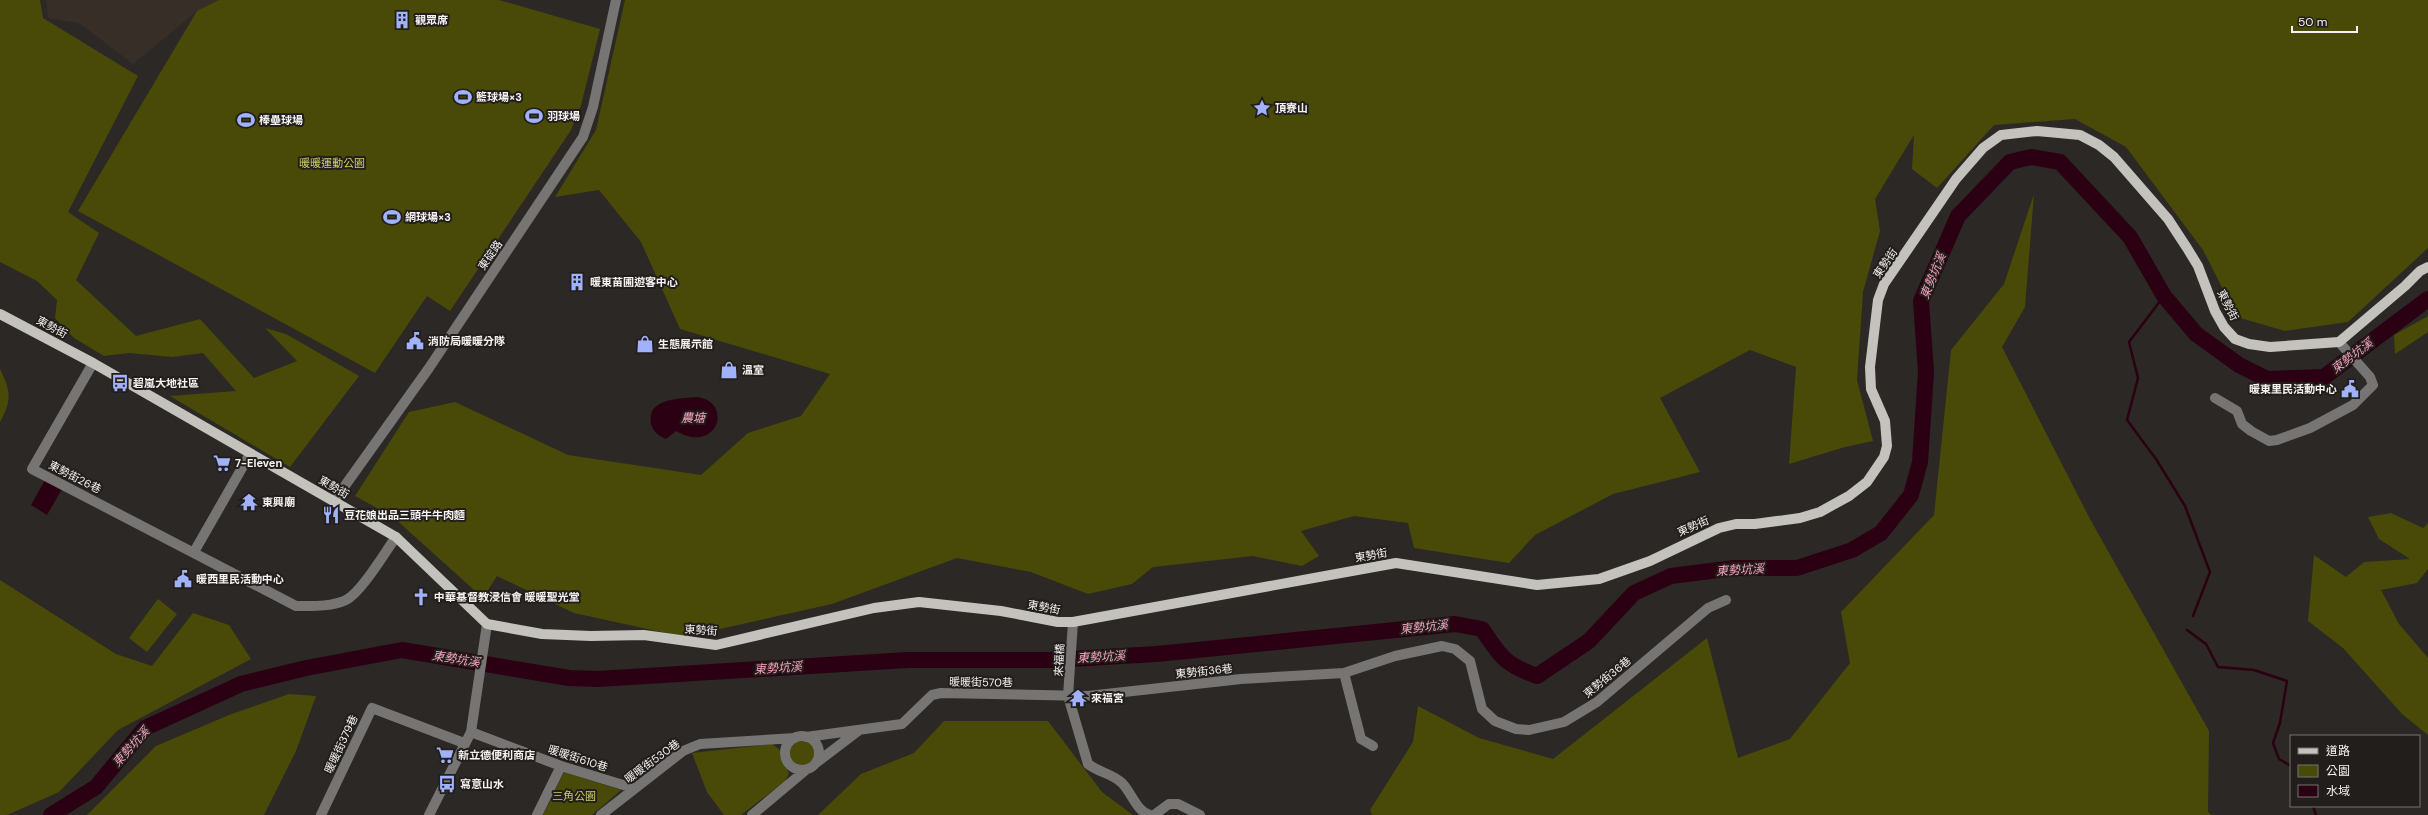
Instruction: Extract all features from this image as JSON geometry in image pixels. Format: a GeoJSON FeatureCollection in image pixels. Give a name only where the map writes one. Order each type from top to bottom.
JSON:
{"type":"FeatureCollection","features":[{"type":"Feature","properties":{"kind":"main road","name":"東勢街"},"geometry":{"type":"LineString","coordinates":[[0,314],[93,363],[250,454],[334,500],[396,537],[487,624],[542,634],[591,636],[644,635],[716,645],[874,608],[918,602],[1001,611],[1058,622],[1073,622],[1396,563],[1537,585],[1599,578],[1650,561],[1719,528],[1736,524],[1755,524],[1800,518],[1820,512],[1849,496],[1867,482],[1884,457],[1887,446],[1885,421],[1870,389],[1870,367],[1878,300],[1884,284],[1956,179],[1983,148],[2001,135],[2036,131],[2080,135],[2114,157],[2168,219],[2188,248],[2198,266],[2215,311],[2224,327],[2235,339],[2249,344],[2270,347],[2341,345]]}},
{"type":"Feature","properties":{"kind":"main road"},"geometry":{"type":"LineString","coordinates":[[2341,345],[2406,286],[2420,271],[2428,267]]}},
{"type":"Feature","properties":{"kind":"street","name":"東碇路"},"geometry":{"type":"LineString","coordinates":[[334,500],[429,368],[583,137],[593,107],[616,0]]}},
{"type":"Feature","properties":{"kind":"street"},"geometry":{"type":"LineString","coordinates":[[2216,398],[2237,411],[2242,424],[2269,441],[2277,440],[2310,428],[2353,405],[2373,385],[2370,377],[2341,345]]}},
{"type":"Feature","properties":{"kind":"street","name":"東勢街26巷"},"geometry":{"type":"LineString","coordinates":[[93,363],[32,469],[194,552],[289,603],[312,606],[345,600],[356,593],[396,537]]}},
{"type":"Feature","properties":{"kind":"street"},"geometry":{"type":"LineString","coordinates":[[194,552],[250,454]]}},
{"type":"Feature","properties":{"kind":"street","name":"東勢街36巷"},"geometry":{"type":"LineString","coordinates":[[1068,696],[1088,696],[1241,679],[1344,673],[1427,648],[1442,646],[1455,648],[1470,661],[1482,709],[1494,721],[1516,729],[1529,730],[1564,722],[1597,702],[1708,608],[1726,600]]}},
{"type":"Feature","properties":{"kind":"street","name":"來福橋"},"geometry":{"type":"LineString","coordinates":[[1068,696],[1070,685],[1073,622]]}},
{"type":"Feature","properties":{"kind":"street"},"geometry":{"type":"LineString","coordinates":[[429,815],[464,743],[471,732],[479,691],[487,624]]}},
{"type":"Feature","properties":{"kind":"street"},"geometry":{"type":"LineString","coordinates":[[1344,673],[1361,739],[1373,746]]}},
{"type":"Feature","properties":{"kind":"street","name":"暖暖街570巷"},"geometry":{"type":"LineString","coordinates":[[858,731],[902,724],[932,695],[941,693],[1068,696]]}},
{"type":"Feature","properties":{"kind":"street"},"geometry":{"type":"LineString","coordinates":[[1068,696],[1088,764],[1096,771],[1120,781],[1130,792],[1143,813],[1150,815]]}},
{"type":"Feature","properties":{"kind":"street","name":"暖暖街379巷"},"geometry":{"type":"LineString","coordinates":[[321,815],[372,708],[464,743]]}},
{"type":"Feature","properties":{"kind":"street"},"geometry":{"type":"LineString","coordinates":[[807,769],[801,770],[791,765],[786,756],[788,745],[796,738],[858,731]]}},
{"type":"Feature","properties":{"kind":"street"},"geometry":{"type":"LineString","coordinates":[[752,815],[784,791],[807,769],[858,731]]}},
{"type":"Feature","properties":{"kind":"street","name":"暖暖街610巷"},"geometry":{"type":"LineString","coordinates":[[471,732],[561,766],[633,788]]}},
{"type":"Feature","properties":{"kind":"street"},"geometry":{"type":"LineString","coordinates":[[806,737],[815,742],[818,747],[819,752],[816,763]]}},
{"type":"Feature","properties":{"kind":"street","name":"暖暖街530巷"},"geometry":{"type":"LineString","coordinates":[[601,815],[633,788],[683,751],[700,744],[796,738]]}},
{"type":"Feature","properties":{"kind":"street"},"geometry":{"type":"LineString","coordinates":[[537,815],[561,766]]}},
{"type":"Feature","properties":{"kind":"street"},"geometry":{"type":"LineString","coordinates":[[1154,815],[1169,804],[1178,804],[1200,815]]}},
{"type":"Feature","properties":{"kind":"shaded area"},"geometry":{"type":"Polygon","coordinates":[[[46,0],[219,0],[197,11],[133,64],[79,23],[48,18],[46,0]]]}},
{"type":"Feature","properties":{"kind":"green space"},"geometry":{"type":"Polygon","coordinates":[[[0,0],[40,0],[43,18],[138,76],[68,212],[99,233],[76,280],[136,336],[200,319],[254,378],[297,361],[265,328],[286,334],[359,376],[290,467],[170,396],[236,391],[203,353],[172,357],[129,353],[104,356],[74,338],[55,318],[57,300],[37,281],[0,262],[0,0]]]}},
{"type":"Feature","properties":{"kind":"green space","name":"暖暖運動公園"},"geometry":{"type":"Polygon","coordinates":[[[219,0],[499,0],[600,29],[581,105],[571,130],[450,311],[427,296],[375,373],[78,211],[197,11],[219,0]]]}},
{"type":"Feature","properties":{"kind":"green space"},"geometry":{"type":"Polygon","coordinates":[[[625,0],[2428,0],[2428,248],[2348,322],[2285,331],[2237,317],[2203,250],[2126,147],[2075,119],[1994,125],[1937,188],[1912,169],[1914,135],[1875,199],[1880,231],[1863,292],[1857,380],[1873,441],[1845,447],[1789,464],[1796,367],[1750,350],[1660,398],[1700,472],[1613,494],[1535,535],[1509,563],[1414,548],[1408,523],[1354,516],[1301,531],[1319,556],[1302,566],[1253,556],[1153,567],[1132,584],[1088,594],[1031,572],[957,558],[832,604],[684,637],[574,613],[497,576],[483,598],[393,517],[355,496],[409,412],[455,402],[568,455],[701,475],[748,433],[801,416],[830,374],[680,329],[641,242],[599,190],[555,197],[596,130],[625,0]]]}},
{"type":"Feature","properties":{"kind":"green space"},"geometry":{"type":"Polygon","coordinates":[[[2034,194],[2025,307],[2002,347],[2090,519],[2209,731],[2208,812],[2212,815],[1372,815],[1370,810],[1413,742],[1418,706],[1479,738],[1553,759],[1707,638],[1738,758],[1790,739],[1850,663],[1841,612],[1934,515],[1951,350],[2004,284],[2034,194]]]}},
{"type":"Feature","properties":{"kind":"green space"},"geometry":{"type":"Polygon","coordinates":[[[2428,316],[2428,332],[2395,354],[2394,335],[2428,316]]]}},
{"type":"Feature","properties":{"kind":"green space"},"geometry":{"type":"Polygon","coordinates":[[[0,369],[9,396],[7,408],[0,422],[0,369]]]}},
{"type":"Feature","properties":{"kind":"green space"},"geometry":{"type":"Polygon","coordinates":[[[2391,513],[2423,528],[2428,523],[2428,569],[2417,583],[2381,590],[2399,624],[2428,658],[2428,735],[2402,714],[2343,648],[2308,621],[2314,555],[2346,577],[2364,562],[2410,559],[2379,539],[2368,517],[2391,513]]]}},
{"type":"Feature","properties":{"kind":"green space"},"geometry":{"type":"Polygon","coordinates":[[[0,580],[116,654],[152,666],[193,613],[229,625],[251,659],[118,730],[59,792],[7,815],[0,815],[0,580]]]}},
{"type":"Feature","properties":{"kind":"green space"},"geometry":{"type":"Polygon","coordinates":[[[158,599],[177,614],[147,652],[129,638],[158,599]]]}},
{"type":"Feature","properties":{"kind":"green space"},"geometry":{"type":"Polygon","coordinates":[[[289,694],[316,696],[296,751],[264,815],[87,815],[156,746],[229,715],[289,694]]]}},
{"type":"Feature","properties":{"kind":"green space"},"geometry":{"type":"Polygon","coordinates":[[[944,721],[1048,721],[1102,792],[1133,815],[818,815],[861,774],[914,753],[944,721]]]}},
{"type":"Feature","properties":{"kind":"green space"},"geometry":{"type":"Polygon","coordinates":[[[802,741],[807,742],[813,748],[813,758],[807,764],[802,765],[797,764],[791,758],[790,753],[791,748],[797,742],[802,741]]]}},
{"type":"Feature","properties":{"kind":"green space"},"geometry":{"type":"Polygon","coordinates":[[[772,744],[779,749],[789,774],[785,781],[741,815],[724,815],[707,792],[692,753],[772,744]]]}},
{"type":"Feature","properties":{"kind":"green space","name":"三角公園"},"geometry":{"type":"Polygon","coordinates":[[[564,772],[621,790],[592,815],[543,815],[564,772]]]}},
{"type":"Feature","properties":{"kind":"water","name":"農塘"},"geometry":{"type":"Polygon","coordinates":[[[698,397],[709,401],[716,408],[718,417],[716,425],[710,432],[702,437],[690,437],[676,431],[666,439],[659,435],[652,427],[651,415],[659,404],[674,399],[698,397]]]}},
{"type":"Feature","properties":{"kind":"water"},"geometry":{"type":"Polygon","coordinates":[[[45,480],[62,489],[47,515],[31,505],[45,480]]]}},
{"type":"Feature","properties":{"kind":"waterway","name":"東勢坑溪"},"geometry":{"type":"LineString","coordinates":[[51,815],[96,787],[145,728],[241,684],[306,668],[402,650],[569,678],[598,679],[908,660],[1053,660],[1157,654],[1455,624],[1482,629],[1504,658],[1517,668],[1537,676],[1589,641],[1634,593],[1671,576],[1734,568],[1797,568],[1852,550],[1881,533],[1911,495],[1920,462],[1926,372],[1921,301],[1958,216],[2010,162],[2031,157],[2060,162],[2130,237],[2164,296],[2196,334],[2239,365],[2267,379],[2324,377],[2428,299]]}},
{"type":"Feature","properties":{"kind":"waterway"},"geometry":{"type":"LineString","coordinates":[[2164,296],[2129,342],[2138,378],[2127,420],[2156,459],[2185,506],[2210,572],[2193,616]]}},
{"type":"Feature","properties":{"kind":"waterway"},"geometry":{"type":"LineString","coordinates":[[2187,630],[2206,644],[2218,667],[2254,670],[2287,681],[2280,723],[2273,743],[2279,759],[2290,765]]}},
{"type":"Feature","properties":{"kind":"waterway"},"geometry":{"type":"LineString","coordinates":[[2313,807],[2316,815]]}},
{"type":"Feature","properties":{"kind":"place","name":"觀眾席"},"geometry":{"type":"Point","coordinates":[402,20]}},
{"type":"Feature","properties":{"kind":"place","name":"籃球場×3"},"geometry":{"type":"Point","coordinates":[463,97]}},
{"type":"Feature","properties":{"kind":"place","name":"頂寮山"},"geometry":{"type":"Point","coordinates":[1262,108]}},
{"type":"Feature","properties":{"kind":"place","name":"羽球場"},"geometry":{"type":"Point","coordinates":[534,116]}},
{"type":"Feature","properties":{"kind":"place","name":"棒壘球場"},"geometry":{"type":"Point","coordinates":[246,120]}},
{"type":"Feature","properties":{"kind":"place","name":"網球場×3"},"geometry":{"type":"Point","coordinates":[392,217]}},
{"type":"Feature","properties":{"kind":"place","name":"暖東苗圃遊客中心"},"geometry":{"type":"Point","coordinates":[577,282]}},
{"type":"Feature","properties":{"kind":"place","name":"消防局暖暖分隊"},"geometry":{"type":"Point","coordinates":[415,341]}},
{"type":"Feature","properties":{"kind":"place","name":"生態展示館"},"geometry":{"type":"Point","coordinates":[645,344]}},
{"type":"Feature","properties":{"kind":"place","name":"溫室"},"geometry":{"type":"Point","coordinates":[729,370]}},
{"type":"Feature","properties":{"kind":"place","name":"碧嵐大地社區"},"geometry":{"type":"Point","coordinates":[120,383]}},
{"type":"Feature","properties":{"kind":"place","name":"暖東里民活動中心"},"geometry":{"type":"Point","coordinates":[2350,389]}},
{"type":"Feature","properties":{"kind":"place","name":"7-Eleven"},"geometry":{"type":"Point","coordinates":[222,463]}},
{"type":"Feature","properties":{"kind":"place","name":"東興廟"},"geometry":{"type":"Point","coordinates":[249,502]}},
{"type":"Feature","properties":{"kind":"place","name":"豆花娘出品三頭牛牛肉麵"},"geometry":{"type":"Point","coordinates":[331,515]}},
{"type":"Feature","properties":{"kind":"place","name":"暖西里民活動中心"},"geometry":{"type":"Point","coordinates":[183,579]}},
{"type":"Feature","properties":{"kind":"place","name":"中華基督教浸信會 暖暖聖光堂"},"geometry":{"type":"Point","coordinates":[421,597]}},
{"type":"Feature","properties":{"kind":"place","name":"來福宮"},"geometry":{"type":"Point","coordinates":[1078,698]}},
{"type":"Feature","properties":{"kind":"place","name":"新立德便利商店"},"geometry":{"type":"Point","coordinates":[445,755]}},
{"type":"Feature","properties":{"kind":"place","name":"寫意山水"},"geometry":{"type":"Point","coordinates":[447,784]}}]}
